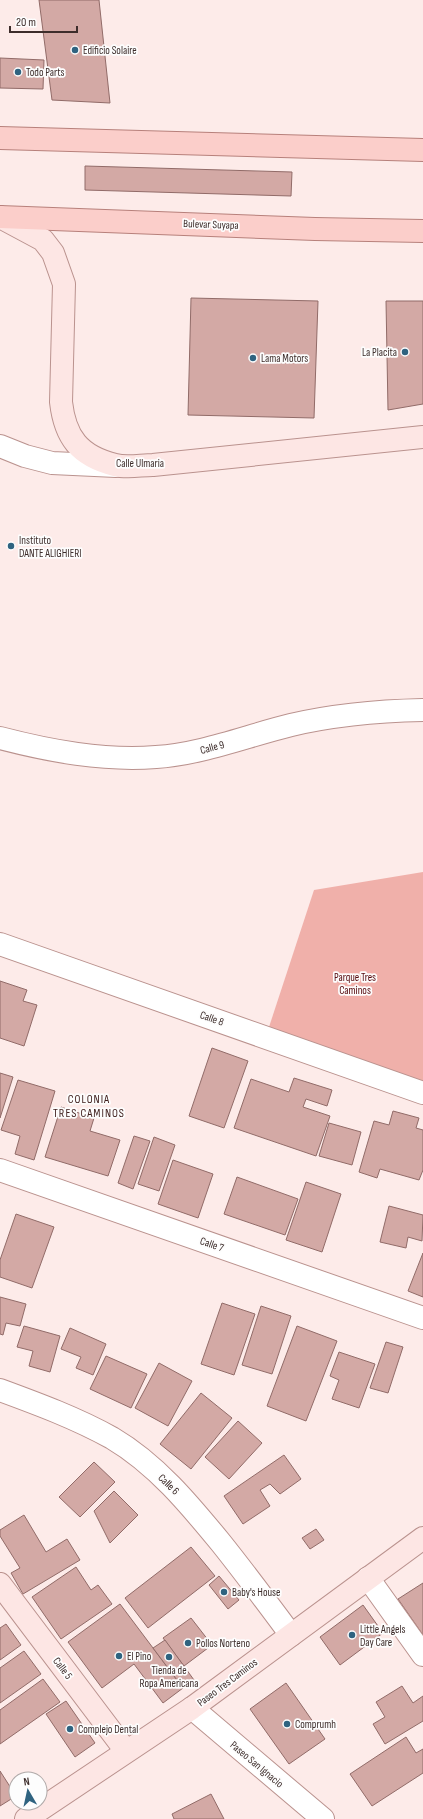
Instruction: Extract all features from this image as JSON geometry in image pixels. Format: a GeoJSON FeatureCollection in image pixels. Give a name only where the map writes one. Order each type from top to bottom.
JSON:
{"type":"FeatureCollection","features":[{"type":"Feature","properties":{"kind":"main road"},"geometry":{"type":"LineString","coordinates":[[0,138],[423,150]]}},
{"type":"Feature","properties":{"kind":"main road","name":"Bulevar Suyapa"},"geometry":{"type":"LineString","coordinates":[[0,217],[315,229],[423,231]]}},
{"type":"Feature","properties":{"kind":"street","name":"Calle Ulmaria"},"geometry":{"type":"LineString","coordinates":[[0,217],[43,240],[53,253],[64,284],[61,402],[63,419],[70,436],[82,450],[98,459],[116,466],[153,465],[423,437]]}},
{"type":"Feature","properties":{"kind":"street"},"geometry":{"type":"LineString","coordinates":[[0,446],[25,456],[52,463],[116,466]]}},
{"type":"Feature","properties":{"kind":"street","name":"Calle 9"},"geometry":{"type":"LineString","coordinates":[[0,738],[75,754],[118,758],[156,757],[198,751],[300,723],[339,716],[423,710]]}},
{"type":"Feature","properties":{"kind":"street","name":"Calle 8"},"geometry":{"type":"LineString","coordinates":[[0,944],[423,1093]]}},
{"type":"Feature","properties":{"kind":"street","name":"Calle 7"},"geometry":{"type":"LineString","coordinates":[[0,1170],[423,1318]]}},
{"type":"Feature","properties":{"kind":"street","name":"Calle 6"},"geometry":{"type":"LineString","coordinates":[[0,1390],[77,1420],[113,1439],[149,1465],[176,1490],[195,1511],[291,1635]]}},
{"type":"Feature","properties":{"kind":"street","name":"Paseo Tres Caminos"},"geometry":{"type":"LineString","coordinates":[[26,1819],[192,1708],[423,1538]]}},
{"type":"Feature","properties":{"kind":"street"},"geometry":{"type":"LineString","coordinates":[[368,1578],[423,1655]]}},
{"type":"Feature","properties":{"kind":"street","name":"Calle 5"},"geometry":{"type":"LineString","coordinates":[[0,1584],[126,1751]]}},
{"type":"Feature","properties":{"kind":"street","name":"Paseo San Ignacio"},"geometry":{"type":"LineString","coordinates":[[192,1708],[322,1819]]}},
{"type":"Feature","properties":{"kind":"green space","name":"Parque Tres Caminos"},"geometry":{"type":"Polygon","coordinates":[[[423,872],[423,1081],[269,1027],[314,890],[423,872]]]}},
{"type":"Feature","properties":{"kind":"building","name":"Edificio Solaire"},"geometry":{"type":"Polygon","coordinates":[[[39,0],[99,0],[110,103],[52,100],[39,0]]]}},
{"type":"Feature","properties":{"kind":"building"},"geometry":{"type":"Polygon","coordinates":[[[0,58],[44,60],[43,89],[0,88],[0,58]]]}},
{"type":"Feature","properties":{"kind":"building"},"geometry":{"type":"Polygon","coordinates":[[[85,166],[292,172],[291,196],[85,190],[85,166]]]}},
{"type":"Feature","properties":{"kind":"building","name":"Lama Motors"},"geometry":{"type":"Polygon","coordinates":[[[191,298],[318,301],[314,418],[188,415],[191,298]]]}},
{"type":"Feature","properties":{"kind":"building","name":"La Placita"},"geometry":{"type":"Polygon","coordinates":[[[386,301],[423,301],[423,404],[388,410],[386,301]]]}},
{"type":"Feature","properties":{"kind":"building"},"geometry":{"type":"Polygon","coordinates":[[[0,981],[27,990],[23,1001],[37,1005],[24,1046],[0,1038],[0,981]]]}},
{"type":"Feature","properties":{"kind":"building"},"geometry":{"type":"Polygon","coordinates":[[[212,1048],[248,1061],[224,1128],[189,1116],[212,1048]]]}},
{"type":"Feature","properties":{"kind":"building"},"geometry":{"type":"Polygon","coordinates":[[[0,1073],[13,1077],[0,1118],[0,1073]]]}},
{"type":"Feature","properties":{"kind":"building"},"geometry":{"type":"Polygon","coordinates":[[[294,1078],[332,1090],[327,1106],[306,1099],[303,1107],[330,1116],[316,1156],[234,1128],[251,1079],[289,1092],[294,1078]]]}},
{"type":"Feature","properties":{"kind":"building"},"geometry":{"type":"Polygon","coordinates":[[[18,1080],[55,1091],[34,1160],[15,1154],[20,1136],[1,1130],[18,1080]]]}},
{"type":"Feature","properties":{"kind":"building"},"geometry":{"type":"Polygon","coordinates":[[[61,1107],[94,1118],[90,1131],[120,1140],[108,1176],[45,1157],[61,1107]]]}},
{"type":"Feature","properties":{"kind":"building"},"geometry":{"type":"Polygon","coordinates":[[[393,1111],[419,1118],[416,1128],[423,1130],[423,1170],[419,1180],[380,1169],[377,1178],[359,1172],[374,1121],[389,1125],[393,1111]]]}},
{"type":"Feature","properties":{"kind":"building"},"geometry":{"type":"Polygon","coordinates":[[[329,1123],[361,1132],[352,1165],[319,1156],[329,1123]]]}},
{"type":"Feature","properties":{"kind":"building"},"geometry":{"type":"Polygon","coordinates":[[[134,1136],[150,1141],[133,1189],[118,1183],[134,1136]]]}},
{"type":"Feature","properties":{"kind":"building"},"geometry":{"type":"Polygon","coordinates":[[[154,1137],[175,1145],[159,1191],[138,1184],[154,1137]]]}},
{"type":"Feature","properties":{"kind":"building"},"geometry":{"type":"Polygon","coordinates":[[[173,1160],[213,1174],[198,1218],[158,1204],[173,1160]]]}},
{"type":"Feature","properties":{"kind":"building"},"geometry":{"type":"Polygon","coordinates":[[[237,1177],[298,1199],[285,1235],[224,1214],[237,1177]]]}},
{"type":"Feature","properties":{"kind":"building"},"geometry":{"type":"Polygon","coordinates":[[[306,1182],[341,1194],[322,1252],[286,1240],[306,1182]]]}},
{"type":"Feature","properties":{"kind":"building"},"geometry":{"type":"Polygon","coordinates":[[[389,1206],[423,1215],[422,1241],[408,1237],[406,1248],[380,1242],[389,1206]]]}},
{"type":"Feature","properties":{"kind":"building"},"geometry":{"type":"Polygon","coordinates":[[[16,1214],[54,1227],[32,1288],[0,1277],[0,1260],[16,1214]]]}},
{"type":"Feature","properties":{"kind":"building"},"geometry":{"type":"Polygon","coordinates":[[[423,1253],[423,1297],[408,1291],[423,1253]]]}},
{"type":"Feature","properties":{"kind":"building"},"geometry":{"type":"Polygon","coordinates":[[[0,1297],[26,1304],[20,1326],[6,1323],[3,1335],[0,1334],[0,1297]]]}},
{"type":"Feature","properties":{"kind":"building"},"geometry":{"type":"Polygon","coordinates":[[[222,1303],[255,1314],[234,1375],[201,1364],[222,1303]]]}},
{"type":"Feature","properties":{"kind":"building"},"geometry":{"type":"Polygon","coordinates":[[[261,1306],[291,1316],[272,1374],[242,1365],[261,1306]]]}},
{"type":"Feature","properties":{"kind":"building"},"geometry":{"type":"Polygon","coordinates":[[[24,1326],[60,1336],[50,1372],[29,1366],[33,1351],[17,1347],[24,1326]]]}},
{"type":"Feature","properties":{"kind":"building"},"geometry":{"type":"Polygon","coordinates":[[[297,1326],[337,1341],[306,1421],[267,1406],[297,1326]]]}},
{"type":"Feature","properties":{"kind":"building"},"geometry":{"type":"Polygon","coordinates":[[[70,1328],[106,1344],[93,1375],[76,1368],[81,1357],[61,1349],[70,1328]]]}},
{"type":"Feature","properties":{"kind":"building"},"geometry":{"type":"Polygon","coordinates":[[[386,1342],[403,1347],[388,1393],[370,1388],[386,1342]]]}},
{"type":"Feature","properties":{"kind":"building"},"geometry":{"type":"Polygon","coordinates":[[[339,1352],[375,1364],[359,1408],[332,1399],[339,1380],[330,1376],[339,1352]]]}},
{"type":"Feature","properties":{"kind":"building"},"geometry":{"type":"Polygon","coordinates":[[[106,1356],[147,1374],[131,1408],[90,1389],[106,1356]]]}},
{"type":"Feature","properties":{"kind":"building"},"geometry":{"type":"Polygon","coordinates":[[[159,1363],[192,1381],[168,1426],[135,1408],[159,1363]]]}},
{"type":"Feature","properties":{"kind":"building"},"geometry":{"type":"Polygon","coordinates":[[[201,1393],[232,1418],[191,1469],[160,1444],[201,1393]]]}},
{"type":"Feature","properties":{"kind":"building"},"geometry":{"type":"Polygon","coordinates":[[[238,1421],[262,1443],[229,1479],[205,1457],[238,1421]]]}},
{"type":"Feature","properties":{"kind":"building"},"geometry":{"type":"Polygon","coordinates":[[[284,1455],[301,1479],[280,1494],[270,1484],[260,1490],[270,1506],[243,1524],[224,1496],[284,1455]]]}},
{"type":"Feature","properties":{"kind":"building"},"geometry":{"type":"Polygon","coordinates":[[[94,1462],[115,1482],[80,1517],[59,1497],[94,1462]]]}},
{"type":"Feature","properties":{"kind":"building"},"geometry":{"type":"Polygon","coordinates":[[[114,1491],[138,1515],[110,1543],[94,1511],[114,1491]]]}},
{"type":"Feature","properties":{"kind":"building"},"geometry":{"type":"Polygon","coordinates":[[[24,1515],[46,1552],[67,1539],[80,1560],[23,1594],[11,1573],[20,1568],[0,1536],[0,1530],[24,1515]]]}},
{"type":"Feature","properties":{"kind":"building"},"geometry":{"type":"Polygon","coordinates":[[[316,1529],[324,1540],[310,1549],[302,1538],[316,1529]]]}},
{"type":"Feature","properties":{"kind":"building"},"geometry":{"type":"Polygon","coordinates":[[[191,1547],[215,1576],[148,1628],[125,1598],[191,1547]]]}},
{"type":"Feature","properties":{"kind":"building"},"geometry":{"type":"Polygon","coordinates":[[[76,1567],[91,1590],[98,1585],[112,1604],[61,1639],[32,1597],[76,1567]]]}},
{"type":"Feature","properties":{"kind":"building","name":"Baby's House"},"geometry":{"type":"Polygon","coordinates":[[[219,1576],[239,1600],[228,1609],[209,1585],[219,1576]]]}},
{"type":"Feature","properties":{"kind":"building"},"geometry":{"type":"Polygon","coordinates":[[[423,1583],[423,1635],[398,1599],[423,1583]]]}},
{"type":"Feature","properties":{"kind":"building","name":"El Pino"},"geometry":{"type":"Polygon","coordinates":[[[120,1604],[183,1688],[163,1703],[134,1664],[102,1688],[68,1642],[120,1604]]]}},
{"type":"Feature","properties":{"kind":"building","name":"Little Angels Day Care"},"geometry":{"type":"Polygon","coordinates":[[[363,1605],[383,1633],[340,1665],[320,1637],[363,1605]]]}},
{"type":"Feature","properties":{"kind":"building","name":"Pollos Norteno"},"geometry":{"type":"Polygon","coordinates":[[[191,1618],[212,1645],[184,1666],[163,1638],[191,1618]]]}},
{"type":"Feature","properties":{"kind":"building"},"geometry":{"type":"Polygon","coordinates":[[[6,1624],[21,1645],[0,1660],[0,1628],[6,1624]]]}},
{"type":"Feature","properties":{"kind":"building","name":"Tienda de Ropa Americana"},"geometry":{"type":"Polygon","coordinates":[[[165,1640],[194,1680],[183,1688],[153,1648],[165,1640]]]}},
{"type":"Feature","properties":{"kind":"building"},"geometry":{"type":"Polygon","coordinates":[[[24,1651],[41,1674],[0,1703],[0,1668],[24,1651]]]}},
{"type":"Feature","properties":{"kind":"building"},"geometry":{"type":"Polygon","coordinates":[[[43,1679],[60,1702],[0,1744],[0,1710],[43,1679]]]}},
{"type":"Feature","properties":{"kind":"building","name":"Comprumh"},"geometry":{"type":"Polygon","coordinates":[[[286,1683],[325,1739],[289,1764],[250,1709],[286,1683]]]}},
{"type":"Feature","properties":{"kind":"building"},"geometry":{"type":"Polygon","coordinates":[[[402,1686],[413,1703],[423,1696],[423,1721],[385,1744],[373,1724],[385,1717],[376,1702],[402,1686]]]}},
{"type":"Feature","properties":{"kind":"building","name":"Complejo Dental"},"geometry":{"type":"Polygon","coordinates":[[[66,1701],[95,1743],[75,1757],[46,1714],[66,1701]]]}},
{"type":"Feature","properties":{"kind":"building"},"geometry":{"type":"Polygon","coordinates":[[[406,1737],[416,1753],[423,1749],[423,1773],[372,1806],[350,1774],[406,1737]]]}},
{"type":"Feature","properties":{"kind":"building"},"geometry":{"type":"Polygon","coordinates":[[[0,1771],[8,1784],[8,1801],[0,1806],[0,1771]]]}},
{"type":"Feature","properties":{"kind":"building"},"geometry":{"type":"Polygon","coordinates":[[[211,1794],[224,1819],[174,1819],[172,1814],[211,1794]]]}},
{"type":"Feature","properties":{"kind":"place","name":"Edificio Solaire"},"geometry":{"type":"Point","coordinates":[75,50]}},
{"type":"Feature","properties":{"kind":"place","name":"Todo Parts"},"geometry":{"type":"Point","coordinates":[18,72]}},
{"type":"Feature","properties":{"kind":"place","name":"La Placita"},"geometry":{"type":"Point","coordinates":[405,352]}},
{"type":"Feature","properties":{"kind":"place","name":"Lama Motors"},"geometry":{"type":"Point","coordinates":[253,358]}},
{"type":"Feature","properties":{"kind":"place","name":"Instituto DANTE ALIGHIERI"},"geometry":{"type":"Point","coordinates":[11,546]}},
{"type":"Feature","properties":{"kind":"place","name":"Baby's House"},"geometry":{"type":"Point","coordinates":[224,1592]}},
{"type":"Feature","properties":{"kind":"place","name":"Little Angels Day Care"},"geometry":{"type":"Point","coordinates":[352,1635]}},
{"type":"Feature","properties":{"kind":"place","name":"Pollos Norteno"},"geometry":{"type":"Point","coordinates":[188,1643]}},
{"type":"Feature","properties":{"kind":"place","name":"El Pino"},"geometry":{"type":"Point","coordinates":[119,1656]}},
{"type":"Feature","properties":{"kind":"place","name":"Tienda de Ropa Americana"},"geometry":{"type":"Point","coordinates":[169,1657]}},
{"type":"Feature","properties":{"kind":"place","name":"Comprumh"},"geometry":{"type":"Point","coordinates":[287,1724]}},
{"type":"Feature","properties":{"kind":"place","name":"Complejo Dental"},"geometry":{"type":"Point","coordinates":[70,1729]}},
{"type":"Feature","properties":{"kind":"district","name":"COLONIA TRES CAMINOS"},"geometry":{"type":"Point","coordinates":[89,1106]}}]}
